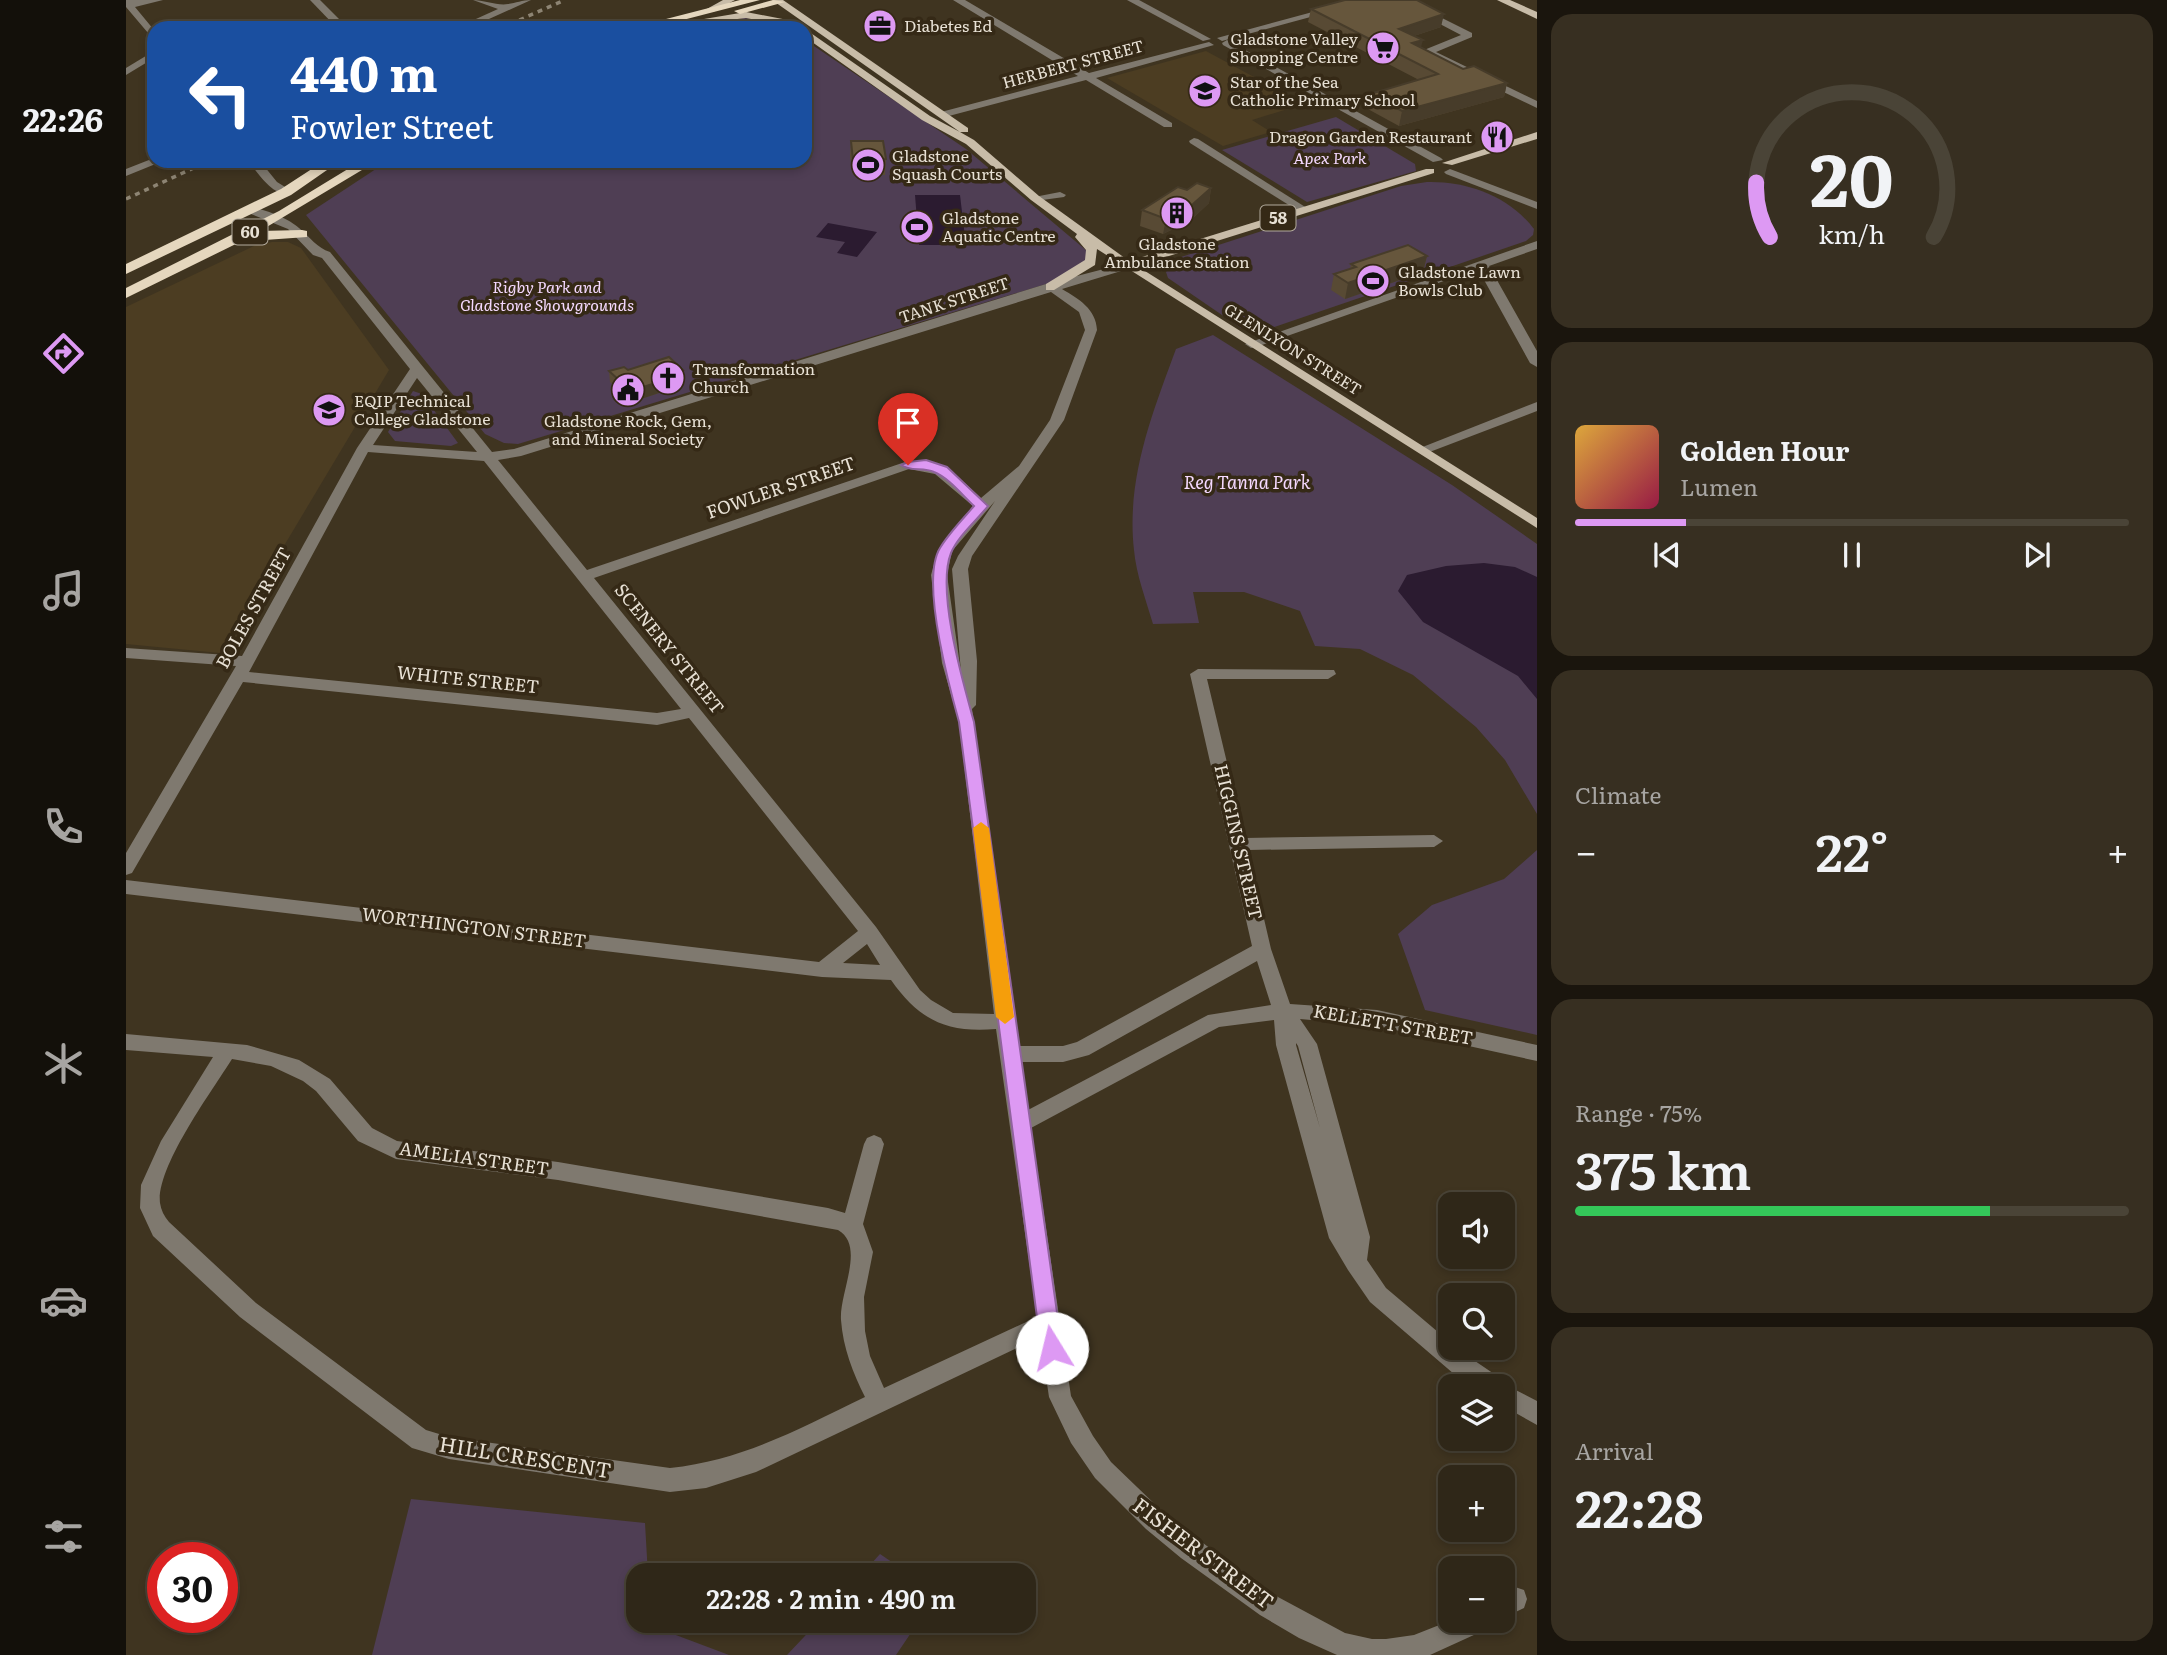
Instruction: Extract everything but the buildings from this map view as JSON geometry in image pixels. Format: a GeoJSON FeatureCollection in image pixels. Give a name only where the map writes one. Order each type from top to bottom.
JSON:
{"type":"FeatureCollection","features":[{"type":"Feature","properties":{"kind":"highway"},"geometry":{"type":"LineString","coordinates":[[674,21],[770,1]]}},
{"type":"Feature","properties":{"kind":"highway"},"geometry":{"type":"LineString","coordinates":[[689,21],[706,15]]}},
{"type":"Feature","properties":{"kind":"highway","name":"60"},"geometry":{"type":"LineString","coordinates":[[126,270],[286,192],[322,168]]}},
{"type":"Feature","properties":{"kind":"highway","name":"60"},"geometry":{"type":"LineString","coordinates":[[126,294],[279,216],[358,168]]}},
{"type":"Feature","properties":{"kind":"highway"},"geometry":{"type":"LineString","coordinates":[[227,244],[265,234],[302,234]]}},
{"type":"Feature","properties":{"kind":"main road"},"geometry":{"type":"LineString","coordinates":[[706,15],[730,0]]}},
{"type":"Feature","properties":{"kind":"main road"},"geometry":{"type":"LineString","coordinates":[[1502,0],[1537,16]]}},
{"type":"Feature","properties":{"kind":"main road"},"geometry":{"type":"LineString","coordinates":[[770,1],[791,21]]}},
{"type":"Feature","properties":{"kind":"main road","name":"GLENLYON STREET"},"geometry":{"type":"LineString","coordinates":[[770,1],[801,21]]}},
{"type":"Feature","properties":{"kind":"main road"},"geometry":{"type":"LineString","coordinates":[[706,15],[746,15],[773,21]]}},
{"type":"Feature","properties":{"kind":"main road","name":"GLENLYON STREET"},"geometry":{"type":"LineString","coordinates":[[812,28],[945,114],[964,130],[970,142]]}},
{"type":"Feature","properties":{"kind":"main road","name":"GLENLYON STREET"},"geometry":{"type":"LineString","coordinates":[[812,37],[926,118],[970,142],[1072,227],[1127,265],[1537,524]]}},
{"type":"Feature","properties":{"kind":"main road","name":"58"},"geometry":{"type":"LineString","coordinates":[[1427,167],[1445,165],[1537,135]]}},
{"type":"Feature","properties":{"kind":"main road","name":"58"},"geometry":{"type":"LineString","coordinates":[[1427,167],[1445,165]]}},
{"type":"Feature","properties":{"kind":"main road","name":"TANK STREET"},"geometry":{"type":"LineString","coordinates":[[1127,265],[1304,210],[1427,167]]}},
{"type":"Feature","properties":{"kind":"main road"},"geometry":{"type":"LineString","coordinates":[[1072,227],[1126,251],[1157,251],[1195,244]]}},
{"type":"Feature","properties":{"kind":"main road"},"geometry":{"type":"LineString","coordinates":[[1050,287],[1081,271],[1094,256],[1072,227]]}},
{"type":"Feature","properties":{"kind":"main road"},"geometry":{"type":"LineString","coordinates":[[1169,291],[1158,267],[1195,244]]}},
{"type":"Feature","properties":{"kind":"street"},"geometry":{"type":"LineString","coordinates":[[128,3],[158,0]]}},
{"type":"Feature","properties":{"kind":"street"},"geometry":{"type":"LineString","coordinates":[[315,0],[335,21]]}},
{"type":"Feature","properties":{"kind":"street"},"geometry":{"type":"LineString","coordinates":[[478,0],[507,8]]}},
{"type":"Feature","properties":{"kind":"street"},"geometry":{"type":"LineString","coordinates":[[477,21],[526,0]]}},
{"type":"Feature","properties":{"kind":"street"},"geometry":{"type":"LineString","coordinates":[[958,0],[1168,125]]}},
{"type":"Feature","properties":{"kind":"street"},"geometry":{"type":"LineString","coordinates":[[1132,0],[1216,41],[1445,165],[1537,206]]}},
{"type":"Feature","properties":{"kind":"street"},"geometry":{"type":"LineString","coordinates":[[1144,0],[1427,167]]}},
{"type":"Feature","properties":{"kind":"street"},"geometry":{"type":"LineString","coordinates":[[1321,0],[1338,8]]}},
{"type":"Feature","properties":{"kind":"street","name":"HERBERT STREET"},"geometry":{"type":"LineString","coordinates":[[945,114],[1368,0]]}},
{"type":"Feature","properties":{"kind":"street"},"geometry":{"type":"LineString","coordinates":[[1399,0],[1469,35],[1428,52],[1537,105]]}},
{"type":"Feature","properties":{"kind":"street"},"geometry":{"type":"LineString","coordinates":[[128,3],[147,28]]}},
{"type":"Feature","properties":{"kind":"street"},"geometry":{"type":"LineString","coordinates":[[126,72],[147,58]]}},
{"type":"Feature","properties":{"kind":"street"},"geometry":{"type":"LineString","coordinates":[[1194,141],[1304,210]]}},
{"type":"Feature","properties":{"kind":"street"},"geometry":{"type":"LineString","coordinates":[[126,173],[147,164]]}},
{"type":"Feature","properties":{"kind":"street"},"geometry":{"type":"LineString","coordinates":[[260,168],[273,184],[286,192]]}},
{"type":"Feature","properties":{"kind":"street"},"geometry":{"type":"LineString","coordinates":[[1035,198],[1060,195]]}},
{"type":"Feature","properties":{"kind":"street","name":"SCENERY STREET"},"geometry":{"type":"LineString","coordinates":[[255,208],[312,229],[328,249],[326,255]]}},
{"type":"Feature","properties":{"kind":"street","name":"SCENERY STREET"},"geometry":{"type":"LineString","coordinates":[[279,216],[302,234],[317,252],[326,255],[869,932],[913,994],[934,1013],[969,1023],[1005,1021]]}},
{"type":"Feature","properties":{"kind":"street"},"geometry":{"type":"LineString","coordinates":[[1251,344],[1537,245]]}},
{"type":"Feature","properties":{"kind":"street"},"geometry":{"type":"LineString","coordinates":[[1481,263],[1537,363]]}},
{"type":"Feature","properties":{"kind":"street","name":"TANK STREET"},"geometry":{"type":"LineString","coordinates":[[363,448],[487,457],[516,453],[1127,265]]}},
{"type":"Feature","properties":{"kind":"street","name":"FISHER STREET"},"geometry":{"type":"LineString","coordinates":[[967,722],[969,662],[960,569],[965,556],[1056,419],[1092,324],[1082,308],[1050,287]]}},
{"type":"Feature","properties":{"kind":"street","name":"BOLES STREET"},"geometry":{"type":"LineString","coordinates":[[126,868],[243,669],[363,448],[417,368]]}},
{"type":"Feature","properties":{"kind":"street"},"geometry":{"type":"LineString","coordinates":[[1422,450],[1537,406]]}},
{"type":"Feature","properties":{"kind":"street","name":"FOWLER STREET"},"geometry":{"type":"LineString","coordinates":[[583,577],[908,465],[926,464],[942,470],[981,506]]}},
{"type":"Feature","properties":{"kind":"street","name":"FISHER STREET"},"geometry":{"type":"LineString","coordinates":[[1021,470],[981,506],[945,550],[940,564],[950,663],[967,722],[1005,1021],[1022,1123],[1047,1323],[1060,1397],[1078,1434],[1103,1469],[1140,1510],[1262,1602],[1339,1644],[1372,1652],[1413,1649],[1449,1633]]}},
{"type":"Feature","properties":{"kind":"street","name":"WHITE STREET"},"geometry":{"type":"LineString","coordinates":[[126,653],[657,719],[693,712]]}},
{"type":"Feature","properties":{"kind":"street","name":"HIGGINS STREET"},"geometry":{"type":"LineString","coordinates":[[1328,674],[1198,674],[1262,950],[1282,1009],[1286,1045],[1339,1238],[1378,1295],[1407,1322],[1473,1374]]}},
{"type":"Feature","properties":{"kind":"street"},"geometry":{"type":"LineString","coordinates":[[1239,844],[1434,841]]}},
{"type":"Feature","properties":{"kind":"street","name":"WORTHINGTON STREET"},"geometry":{"type":"LineString","coordinates":[[126,887],[822,970],[898,973]]}},
{"type":"Feature","properties":{"kind":"street"},"geometry":{"type":"LineString","coordinates":[[822,970],[869,932]]}},
{"type":"Feature","properties":{"kind":"street"},"geometry":{"type":"LineString","coordinates":[[1012,1054],[1063,1054],[1082,1049],[1262,950]]}},
{"type":"Feature","properties":{"kind":"street","name":"KELLETT STREET"},"geometry":{"type":"LineString","coordinates":[[1022,1123],[1215,1020],[1282,1009],[1348,1013],[1537,1053]]}},
{"type":"Feature","properties":{"kind":"street","name":"AMELIA STREET"},"geometry":{"type":"LineString","coordinates":[[126,1042],[264,1056],[301,1070],[332,1097],[352,1125],[373,1142],[396,1150],[651,1185],[828,1217],[852,1226]]}},
{"type":"Feature","properties":{"kind":"street","name":"HILL CRESCENT"},"geometry":{"type":"LineString","coordinates":[[226,1052],[153,1174],[149,1198],[152,1216],[161,1229],[248,1311],[420,1440],[449,1448],[670,1480],[706,1476],[748,1464],[1047,1323]]}},
{"type":"Feature","properties":{"kind":"street"},"geometry":{"type":"LineString","coordinates":[[874,1143],[852,1226],[860,1237],[863,1248],[852,1302],[852,1325],[863,1371],[879,1403]]}},
{"type":"Feature","properties":{"kind":"street"},"geometry":{"type":"LineString","coordinates":[[1515,1400],[1537,1414]]}},
{"type":"Feature","properties":{"kind":"shaded area","name":"Star of the Sea Catholic Primary School"},"geometry":{"type":"Polygon","coordinates":[[[1206,51],[1304,104],[1252,120],[1271,132],[1223,146],[1107,78],[1206,51]]]}},
{"type":"Feature","properties":{"kind":"shaded area"},"geometry":{"type":"Polygon","coordinates":[[[915,195],[960,195],[966,245],[919,245],[915,195]]]}},
{"type":"Feature","properties":{"kind":"shaded area"},"geometry":{"type":"Polygon","coordinates":[[[828,223],[877,232],[857,257],[837,253],[845,242],[816,237],[828,223]]]}},
{"type":"Feature","properties":{"kind":"shaded area"},"geometry":{"type":"Polygon","coordinates":[[[288,242],[301,248],[389,370],[220,653],[126,644],[126,307],[256,245],[288,242]]]}},
{"type":"Feature","properties":{"kind":"shaded area"},"geometry":{"type":"Polygon","coordinates":[[[1484,563],[1515,567],[1537,577],[1537,699],[1518,676],[1423,622],[1398,591],[1407,575],[1446,566],[1484,563]]]}},
{"type":"Feature","properties":{"kind":"green space"},"geometry":{"type":"Polygon","coordinates":[[[744,18],[764,21],[728,21],[744,18]]]}},
{"type":"Feature","properties":{"kind":"green space","name":"Rigby Park and Gladstone Showgrounds"},"geometry":{"type":"Polygon","coordinates":[[[812,45],[966,149],[1087,251],[1087,260],[1053,282],[518,444],[504,443],[485,434],[306,215],[377,168],[812,168],[812,45]]]}},
{"type":"Feature","properties":{"kind":"green space","name":"Apex Park"},"geometry":{"type":"Polygon","coordinates":[[[1336,117],[1415,164],[1416,171],[1307,202],[1222,150],[1336,117]]]}},
{"type":"Feature","properties":{"kind":"green space"},"geometry":{"type":"Polygon","coordinates":[[[1427,182],[1457,184],[1500,199],[1524,217],[1534,229],[1533,235],[1526,241],[1263,331],[1241,328],[1168,278],[1166,272],[1178,258],[1401,186],[1427,182]]]}},
{"type":"Feature","properties":{"kind":"green space","name":"Reg Tanna Park"},"geometry":{"type":"Polygon","coordinates":[[[1213,335],[1452,485],[1537,544],[1537,814],[1505,760],[1476,727],[1413,675],[1360,649],[1315,646],[1300,611],[1244,592],[1193,592],[1199,623],[1153,624],[1139,578],[1134,550],[1137,472],[1150,422],[1176,349],[1213,335]]]}},
{"type":"Feature","properties":{"kind":"green space"},"geometry":{"type":"Polygon","coordinates":[[[413,391],[422,394],[458,443],[451,446],[395,441],[388,432],[413,391]]]}},
{"type":"Feature","properties":{"kind":"green space"},"geometry":{"type":"Polygon","coordinates":[[[1537,850],[1537,1035],[1425,1010],[1398,934],[1432,905],[1504,879],[1537,850]]]}},
{"type":"Feature","properties":{"kind":"green space"},"geometry":{"type":"Polygon","coordinates":[[[411,1499],[645,1523],[647,1563],[626,1563],[626,1633],[671,1633],[729,1655],[372,1655],[411,1499]]]}},
{"type":"Feature","properties":{"kind":"green space"},"geometry":{"type":"Polygon","coordinates":[[[880,1554],[893,1563],[872,1563],[880,1554]]]}},
{"type":"Feature","properties":{"kind":"green space"},"geometry":{"type":"Polygon","coordinates":[[[808,1633],[911,1633],[896,1655],[787,1655],[808,1633]]]}},
{"type":"Feature","properties":{"kind":"railway"},"geometry":{"type":"LineString","coordinates":[[517,21],[565,0]]}},
{"type":"Feature","properties":{"kind":"railway"},"geometry":{"type":"LineString","coordinates":[[126,199],[194,168]]}},
{"type":"Feature","properties":{"kind":"slow traffic"},"geometry":{"type":"LineString","coordinates":[[981,828],[1005,1017]]}},
{"type":"Feature","properties":{"kind":"place","name":"Diabetes Ed"},"geometry":{"type":"Point","coordinates":[880,26]}},
{"type":"Feature","properties":{"kind":"place","name":"Gladstone Valley Shopping Centre"},"geometry":{"type":"Point","coordinates":[1383,48]}},
{"type":"Feature","properties":{"kind":"place","name":"Star of the Sea Catholic Primary School"},"geometry":{"type":"Point","coordinates":[1205,91]}},
{"type":"Feature","properties":{"kind":"place","name":"Dragon Garden Restaurant"},"geometry":{"type":"Point","coordinates":[1497,137]}},
{"type":"Feature","properties":{"kind":"place","name":"Gladstone Squash Courts"},"geometry":{"type":"Point","coordinates":[868,165]}},
{"type":"Feature","properties":{"kind":"place","name":"Gladstone Ambulance Station"},"geometry":{"type":"Point","coordinates":[1177,213]}},
{"type":"Feature","properties":{"kind":"place","name":"Gladstone Aquatic Centre"},"geometry":{"type":"Point","coordinates":[917,227]}},
{"type":"Feature","properties":{"kind":"place","name":"Gladstone Lawn Bowls Club"},"geometry":{"type":"Point","coordinates":[1373,281]}},
{"type":"Feature","properties":{"kind":"place","name":"Transformation Church"},"geometry":{"type":"Point","coordinates":[668,378]}},
{"type":"Feature","properties":{"kind":"place","name":"Gladstone Rock, Gem, and Mineral Society"},"geometry":{"type":"Point","coordinates":[628,390]}},
{"type":"Feature","properties":{"kind":"place","name":"EQIP Technical College Gladstone"},"geometry":{"type":"Point","coordinates":[329,410]}},
{"type":"Feature","properties":{"kind":"route"},"geometry":{"type":"LineString","coordinates":[[908,465],[926,464],[942,470],[981,506],[945,550],[941,557],[939,575],[950,663],[967,722],[1005,1021],[1022,1123],[1052,1348]]}}]}
